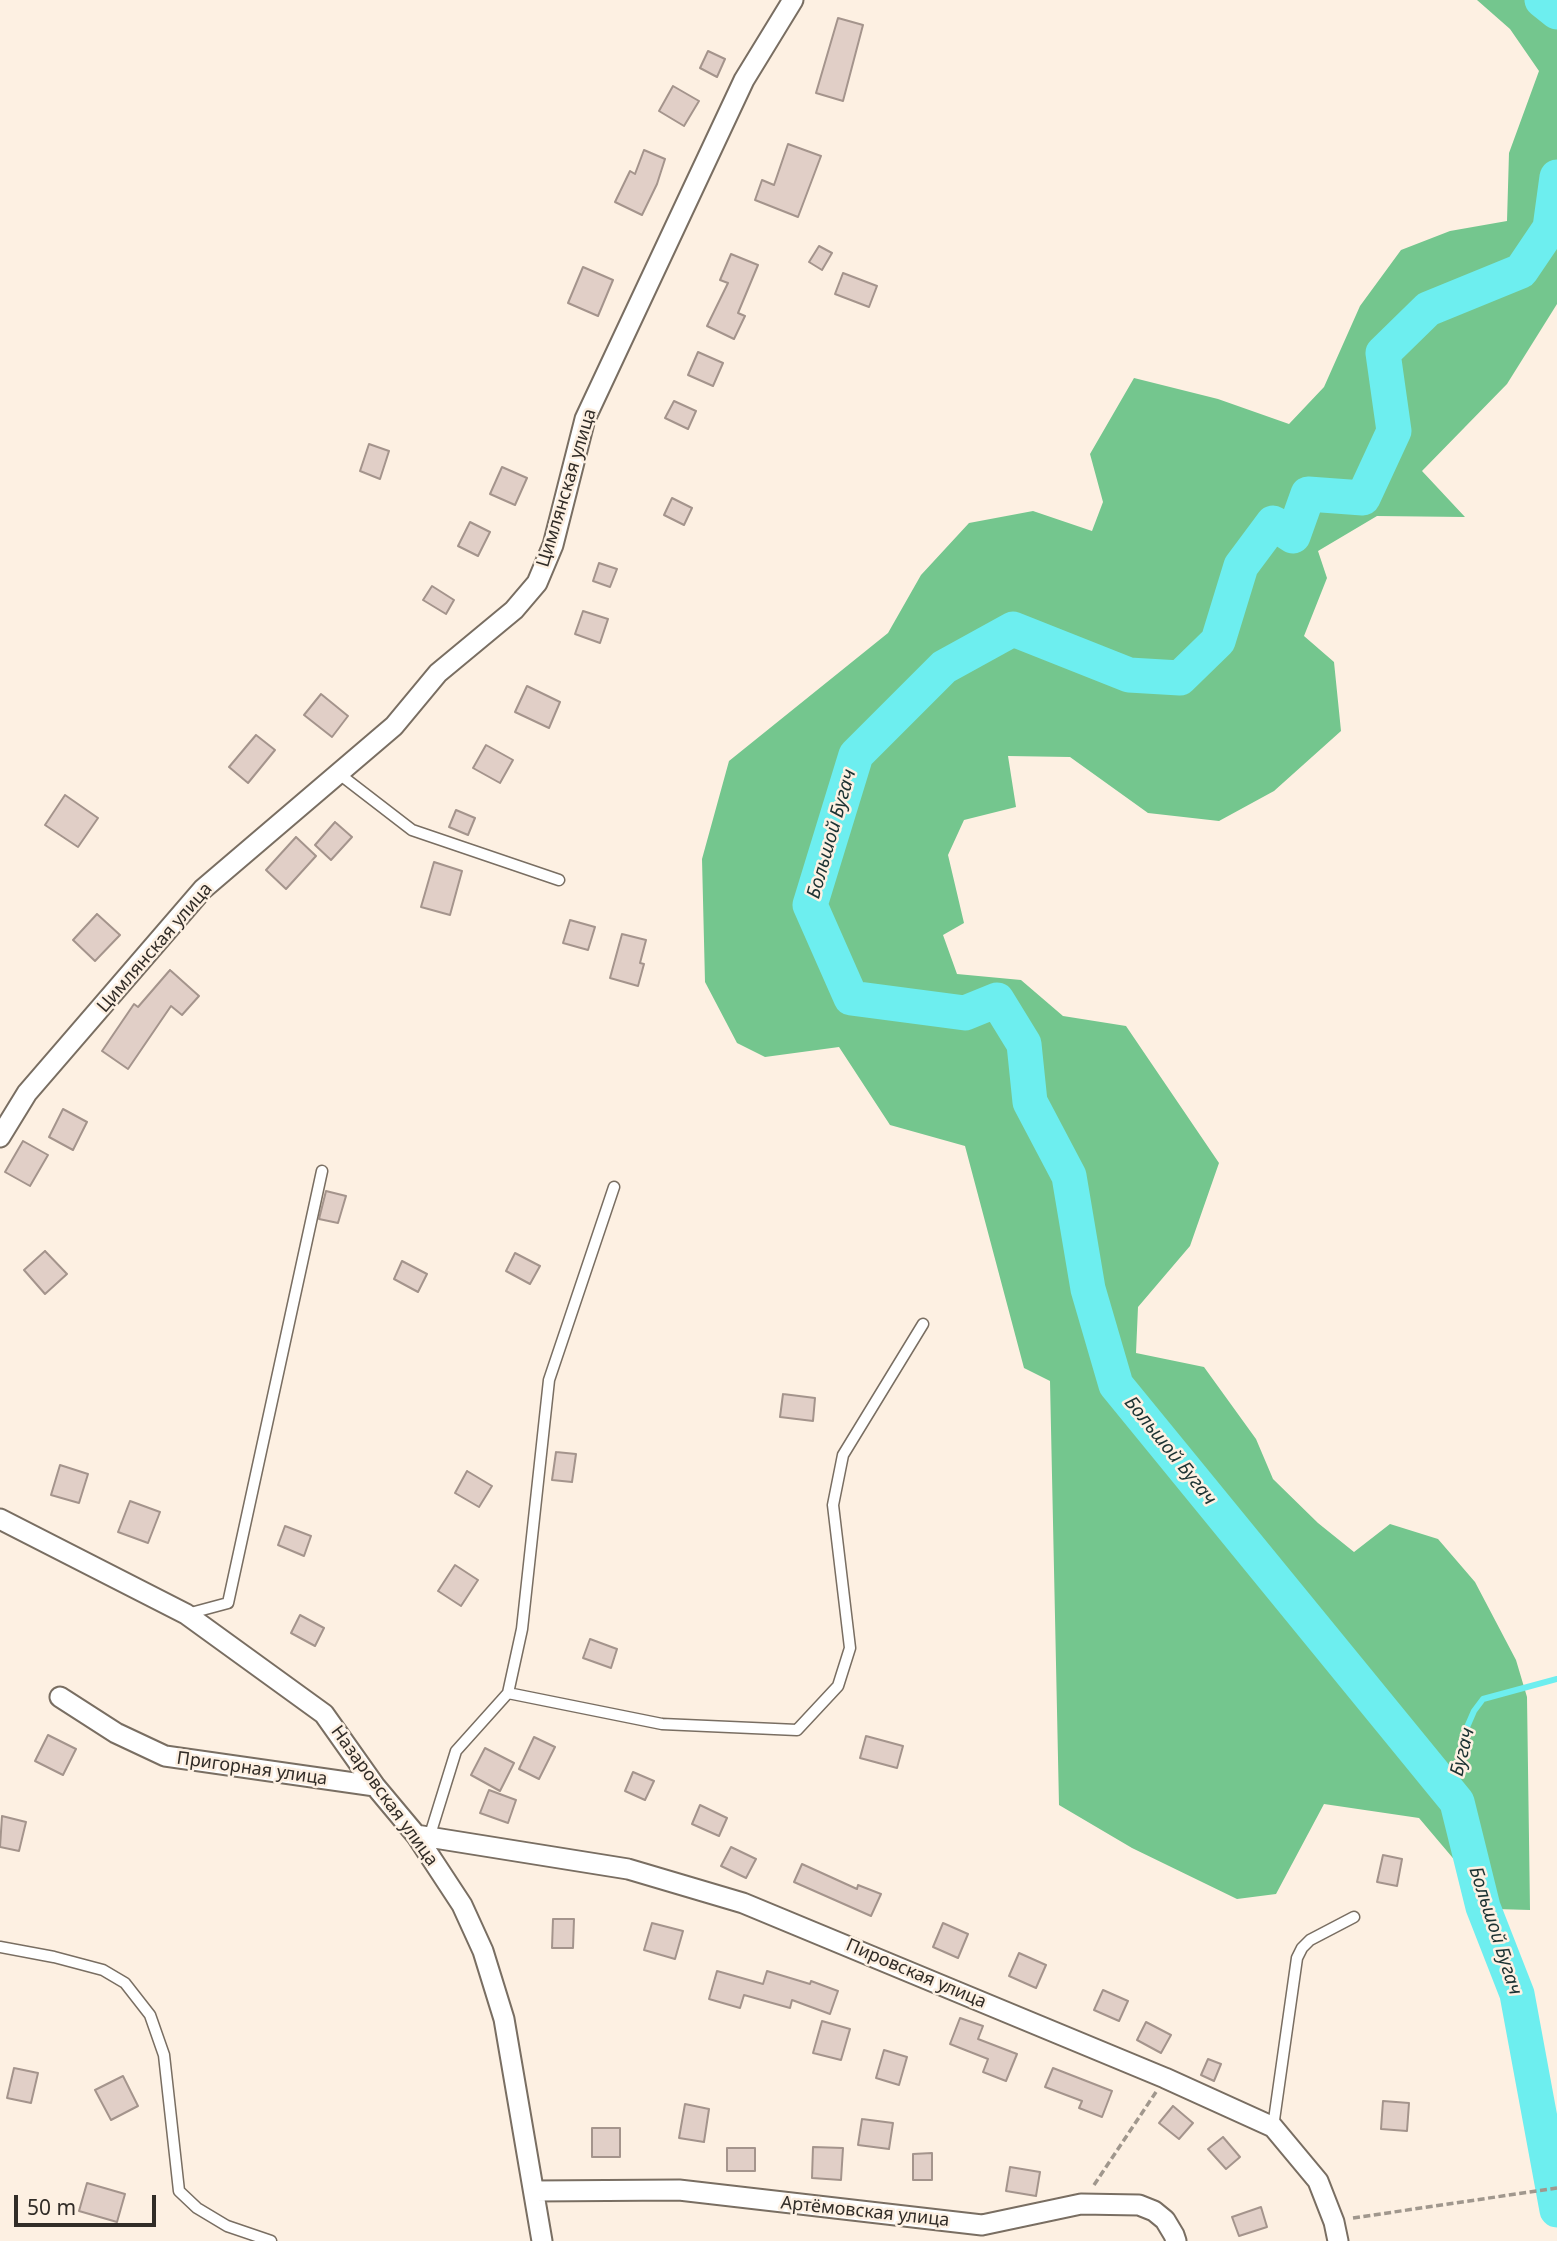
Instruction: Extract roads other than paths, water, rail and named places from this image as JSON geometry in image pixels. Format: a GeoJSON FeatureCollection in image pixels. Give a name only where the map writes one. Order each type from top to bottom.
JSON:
{"type":"FeatureCollection","features":[{"type":"Feature","properties":{"kind":"street","name":"Цимлянская улица"},"geometry":{"type":"LineString","coordinates":[[0,1137],[27,1093],[203,889],[394,726],[438,673],[514,610],[537,583],[553,545],[585,419],[744,80],[793,0]]}},
{"type":"Feature","properties":{"kind":"street","name":"Назаровская улица"},"geometry":{"type":"LineString","coordinates":[[0,1519],[186,1615],[324,1714],[375,1786],[422,1837],[462,1905],[483,1951],[504,2019],[542,2241]]}},
{"type":"Feature","properties":{"kind":"street","name":"Пригорная улица"},"geometry":{"type":"LineString","coordinates":[[60,1697],[116,1733],[165,1756],[375,1786]]}},
{"type":"Feature","properties":{"kind":"street","name":"Пировская улица"},"geometry":{"type":"LineString","coordinates":[[422,1837],[628,1869],[743,1903],[1165,2078],[1273,2127],[1318,2180],[1334,2221],[1338,2241]]}},
{"type":"Feature","properties":{"kind":"street","name":"Артёмовская улица"},"geometry":{"type":"LineString","coordinates":[[534,2190],[679,2190],[982,2225],[1081,2204],[1139,2205],[1154,2211],[1165,2220],[1176,2241]]}},
{"type":"Feature","properties":{"kind":"lane"},"geometry":{"type":"LineString","coordinates":[[338,773],[412,830],[559,880]]}},
{"type":"Feature","properties":{"kind":"lane"},"geometry":{"type":"LineString","coordinates":[[186,1615],[228,1604],[321,1171]]}},
{"type":"Feature","properties":{"kind":"lane"},"geometry":{"type":"LineString","coordinates":[[422,1837],[456,1751],[508,1693],[522,1629],[549,1380],[614,1187]]}},
{"type":"Feature","properties":{"kind":"lane"},"geometry":{"type":"LineString","coordinates":[[508,1693],[662,1724],[797,1730],[838,1686],[850,1648],[833,1506],[843,1455],[923,1324]]}},
{"type":"Feature","properties":{"kind":"lane"},"geometry":{"type":"LineString","coordinates":[[1273,2127],[1297,1958],[1302,1948],[1311,1940],[1354,1917]]}},
{"type":"Feature","properties":{"kind":"lane"},"geometry":{"type":"LineString","coordinates":[[0,1947],[103,1970],[125,1983],[150,2015],[164,2055],[179,2191],[197,2208],[227,2226],[271,2241]]}},
{"type":"Feature","properties":{"kind":"waterway","name":"Большой Бугач"},"geometry":{"type":"LineString","coordinates":[[1542,0],[1557,12]]}},
{"type":"Feature","properties":{"kind":"waterway","name":"Большой Бугач"},"geometry":{"type":"LineString","coordinates":[[1557,177],[1550,228],[1521,271],[1428,309],[1383,353],[1394,431],[1363,498],[1308,494],[1293,536],[1273,523],[1241,566],[1218,641],[1180,678],[1129,675],[1013,629],[944,667],[856,755],[810,905],[851,998],[965,1013],[997,1000],[1024,1044],[1030,1102],[1069,1176],[1088,1289],[1116,1385],[1457,1802],[1483,1907],[1517,1994],[1557,2210]]}},
{"type":"Feature","properties":{"kind":"waterway","name":"Бугач"},"geometry":{"type":"LineString","coordinates":[[1457,1802],[1453,1793],[1454,1781],[1464,1734],[1474,1711],[1483,1699],[1557,1679]]}}]}
